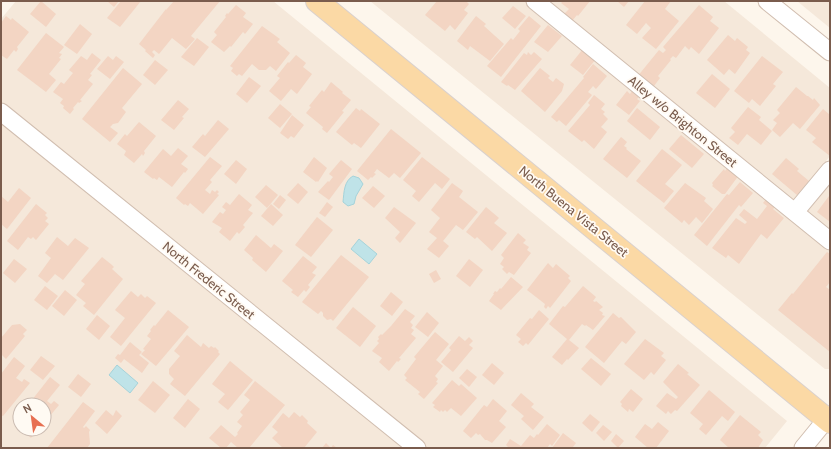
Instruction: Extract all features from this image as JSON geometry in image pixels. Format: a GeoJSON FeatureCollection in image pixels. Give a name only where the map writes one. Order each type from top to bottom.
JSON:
{"type":"FeatureCollection","features":[{"type":"Feature","properties":{"kind":"main road","name":"North Buena Vista Street"},"geometry":{"type":"LineString","coordinates":[[318,1],[829,419]]}},
{"type":"Feature","properties":{"kind":"street","name":"Alley w/o Brighton Street"},"geometry":{"type":"LineString","coordinates":[[535,1],[830,242]]}},
{"type":"Feature","properties":{"kind":"street"},"geometry":{"type":"LineString","coordinates":[[767,1],[830,52]]}},
{"type":"Feature","properties":{"kind":"street","name":"North Frederic Street"},"geometry":{"type":"LineString","coordinates":[[1,112],[417,448]]}},
{"type":"Feature","properties":{"kind":"street"},"geometry":{"type":"LineString","coordinates":[[795,212],[830,170]]}},
{"type":"Feature","properties":{"kind":"street"},"geometry":{"type":"LineString","coordinates":[[803,448],[829,419]]}},
{"type":"Feature","properties":{"kind":"shaded area"},"geometry":{"type":"Polygon","coordinates":[[[16,1],[273,1],[787,421],[765,448],[1,448],[1,19],[16,1]]]}},
{"type":"Feature","properties":{"kind":"shaded area"},"geometry":{"type":"Polygon","coordinates":[[[370,1],[525,1],[797,221],[830,182],[830,369],[825,369],[370,1]]]}},
{"type":"Feature","properties":{"kind":"shaded area"},"geometry":{"type":"Polygon","coordinates":[[[546,1],[724,1],[830,88],[830,156],[793,202],[546,1]]]}},
{"type":"Feature","properties":{"kind":"shaded area"},"geometry":{"type":"Polygon","coordinates":[[[797,1],[830,1],[830,28],[797,1]]]}},
{"type":"Feature","properties":{"kind":"water"},"geometry":{"type":"Polygon","coordinates":[[[353,176],[359,178],[363,184],[356,196],[354,204],[348,206],[343,202],[344,191],[346,184],[353,176]]]}},
{"type":"Feature","properties":{"kind":"water"},"geometry":{"type":"Polygon","coordinates":[[[359,239],[377,254],[369,264],[351,249],[359,239]]]}},
{"type":"Feature","properties":{"kind":"water"},"geometry":{"type":"Polygon","coordinates":[[[117,365],[138,383],[130,393],[109,375],[117,365]]]}},
{"type":"Feature","properties":{"kind":"building"},"geometry":{"type":"Polygon","coordinates":[[[41,1],[56,14],[46,27],[30,14],[41,1]]]}},
{"type":"Feature","properties":{"kind":"building"},"geometry":{"type":"Polygon","coordinates":[[[107,1],[119,1],[114,7],[107,1]]]}},
{"type":"Feature","properties":{"kind":"building"},"geometry":{"type":"Polygon","coordinates":[[[121,1],[141,1],[120,27],[107,18],[121,1]]]}},
{"type":"Feature","properties":{"kind":"building"},"geometry":{"type":"Polygon","coordinates":[[[174,1],[220,1],[191,36],[195,39],[186,49],[172,38],[159,54],[154,50],[152,52],[155,55],[153,58],[139,44],[174,1]]]}},
{"type":"Feature","properties":{"kind":"building"},"geometry":{"type":"Polygon","coordinates":[[[437,1],[466,1],[469,4],[464,10],[468,13],[455,30],[450,25],[445,31],[425,15],[437,1]]]}},
{"type":"Feature","properties":{"kind":"building"},"geometry":{"type":"Polygon","coordinates":[[[563,1],[590,1],[572,21],[564,14],[569,9],[561,3],[563,1]]]}},
{"type":"Feature","properties":{"kind":"building"},"geometry":{"type":"Polygon","coordinates":[[[617,1],[629,1],[624,7],[617,1]]]}},
{"type":"Feature","properties":{"kind":"building"},"geometry":{"type":"Polygon","coordinates":[[[645,1],[671,1],[665,9],[679,21],[656,49],[642,38],[651,28],[646,23],[637,34],[626,25],[645,1]]]}},
{"type":"Feature","properties":{"kind":"building"},"geometry":{"type":"Polygon","coordinates":[[[236,5],[246,13],[243,17],[253,24],[245,34],[243,32],[231,47],[230,46],[224,52],[211,42],[217,35],[214,32],[226,17],[225,16],[227,13],[228,14],[236,5]]]}},
{"type":"Feature","properties":{"kind":"building"},"geometry":{"type":"Polygon","coordinates":[[[699,5],[713,17],[710,21],[719,28],[699,54],[691,47],[689,50],[685,46],[676,58],[673,56],[670,59],[671,60],[658,76],[660,78],[654,86],[648,81],[646,84],[637,77],[659,50],[663,53],[666,50],[663,47],[699,5]]]}},
{"type":"Feature","properties":{"kind":"building"},"geometry":{"type":"Polygon","coordinates":[[[513,6],[526,16],[515,29],[502,18],[513,6]]]}},
{"type":"Feature","properties":{"kind":"building"},"geometry":{"type":"Polygon","coordinates":[[[6,16],[11,20],[12,18],[29,32],[17,47],[18,49],[16,52],[14,50],[7,59],[1,55],[1,23],[6,16]]]}},
{"type":"Feature","properties":{"kind":"building"},"geometry":{"type":"Polygon","coordinates":[[[476,16],[486,24],[484,26],[504,44],[490,61],[470,46],[468,50],[457,41],[476,16]]]}},
{"type":"Feature","properties":{"kind":"building"},"geometry":{"type":"Polygon","coordinates":[[[529,16],[541,26],[501,77],[487,66],[511,38],[513,40],[520,31],[518,29],[529,16]]]}},
{"type":"Feature","properties":{"kind":"building"},"geometry":{"type":"Polygon","coordinates":[[[80,24],[92,34],[77,54],[64,45],[80,24]]]}},
{"type":"Feature","properties":{"kind":"building"},"geometry":{"type":"Polygon","coordinates":[[[548,25],[562,36],[548,52],[534,42],[548,25]]]}},
{"type":"Feature","properties":{"kind":"building"},"geometry":{"type":"Polygon","coordinates":[[[262,26],[280,39],[277,42],[290,53],[276,71],[270,66],[266,70],[259,70],[252,64],[242,76],[239,74],[237,76],[231,71],[233,68],[230,66],[262,26]]]}},
{"type":"Feature","properties":{"kind":"building"},"geometry":{"type":"Polygon","coordinates":[[[46,33],[64,47],[59,53],[62,54],[59,58],[61,59],[49,74],[56,80],[46,92],[17,70],[46,33]]]}},
{"type":"Feature","properties":{"kind":"building"},"geometry":{"type":"Polygon","coordinates":[[[728,35],[735,41],[737,38],[748,47],[746,50],[750,53],[735,74],[729,69],[724,75],[707,60],[728,35]]]}},
{"type":"Feature","properties":{"kind":"building"},"geometry":{"type":"Polygon","coordinates":[[[197,38],[209,47],[194,66],[181,57],[197,38]]]}},
{"type":"Feature","properties":{"kind":"building"},"geometry":{"type":"Polygon","coordinates":[[[583,49],[596,59],[583,75],[570,65],[583,49]]]}},
{"type":"Feature","properties":{"kind":"building"},"geometry":{"type":"Polygon","coordinates":[[[528,52],[531,55],[534,52],[542,59],[515,90],[501,82],[524,53],[527,55],[528,52]]]}},
{"type":"Feature","properties":{"kind":"building"},"geometry":{"type":"Polygon","coordinates":[[[92,53],[101,60],[90,74],[92,75],[88,80],[93,84],[80,100],[82,101],[79,103],[78,102],[70,114],[60,103],[63,99],[53,92],[61,82],[64,84],[73,73],[69,70],[81,56],[87,60],[92,53]]]}},
{"type":"Feature","properties":{"kind":"building"},"geometry":{"type":"Polygon","coordinates":[[[296,55],[306,63],[303,67],[312,74],[297,94],[291,89],[281,101],[269,91],[280,78],[277,76],[288,62],[289,63],[296,55]]]}},
{"type":"Feature","properties":{"kind":"building"},"geometry":{"type":"Polygon","coordinates":[[[108,56],[113,60],[116,56],[124,62],[110,79],[97,69],[108,56]]]}},
{"type":"Feature","properties":{"kind":"building"},"geometry":{"type":"Polygon","coordinates":[[[762,56],[783,72],[773,84],[776,86],[760,106],[752,99],[749,103],[734,91],[762,56]]]}},
{"type":"Feature","properties":{"kind":"building"},"geometry":{"type":"Polygon","coordinates":[[[155,60],[168,70],[155,85],[143,75],[155,60]]]}},
{"type":"Feature","properties":{"kind":"building"},"geometry":{"type":"Polygon","coordinates":[[[593,64],[607,76],[596,89],[593,86],[588,92],[592,95],[566,126],[559,120],[557,122],[551,117],[584,78],[583,77],[593,64]]]}},
{"type":"Feature","properties":{"kind":"building"},"geometry":{"type":"Polygon","coordinates":[[[123,68],[142,84],[122,108],[126,112],[118,123],[113,124],[110,127],[118,133],[110,142],[82,119],[123,68]]]}},
{"type":"Feature","properties":{"kind":"building"},"geometry":{"type":"Polygon","coordinates":[[[540,68],[550,76],[548,78],[553,82],[556,78],[564,84],[562,91],[545,112],[521,91],[540,68]]]}},
{"type":"Feature","properties":{"kind":"building"},"geometry":{"type":"Polygon","coordinates":[[[712,74],[730,89],[715,108],[696,93],[712,74]]]}},
{"type":"Feature","properties":{"kind":"building"},"geometry":{"type":"Polygon","coordinates":[[[249,77],[261,86],[247,103],[236,94],[249,77]]]}},
{"type":"Feature","properties":{"kind":"building"},"geometry":{"type":"Polygon","coordinates":[[[331,82],[351,100],[342,111],[344,112],[327,133],[322,129],[323,127],[306,113],[311,107],[309,106],[322,90],[324,92],[331,82]]]}},
{"type":"Feature","properties":{"kind":"building"},"geometry":{"type":"Polygon","coordinates":[[[796,87],[813,100],[814,98],[820,105],[800,129],[793,123],[780,137],[772,130],[777,123],[773,120],[780,113],[777,110],[796,87]]]}},
{"type":"Feature","properties":{"kind":"building"},"geometry":{"type":"Polygon","coordinates":[[[627,91],[630,94],[632,91],[640,96],[637,99],[640,101],[629,115],[616,105],[627,91]]]}},
{"type":"Feature","properties":{"kind":"building"},"geometry":{"type":"Polygon","coordinates":[[[594,95],[605,104],[601,109],[605,112],[603,114],[608,119],[601,127],[607,132],[594,149],[584,140],[582,142],[568,131],[590,105],[588,103],[594,95]]]}},
{"type":"Feature","properties":{"kind":"building"},"geometry":{"type":"Polygon","coordinates":[[[178,100],[189,109],[174,130],[161,120],[178,100]]]}},
{"type":"Feature","properties":{"kind":"building"},"geometry":{"type":"Polygon","coordinates":[[[280,104],[292,114],[280,128],[268,118],[280,104]]]}},
{"type":"Feature","properties":{"kind":"building"},"geometry":{"type":"Polygon","coordinates":[[[748,107],[761,117],[759,120],[772,131],[761,145],[747,134],[738,145],[729,138],[735,132],[731,128],[748,107]]]}},
{"type":"Feature","properties":{"kind":"building"},"geometry":{"type":"Polygon","coordinates":[[[356,108],[360,111],[361,109],[380,124],[361,148],[354,143],[352,145],[336,132],[356,108]]]}},
{"type":"Feature","properties":{"kind":"building"},"geometry":{"type":"Polygon","coordinates":[[[637,108],[660,127],[650,140],[627,121],[637,108]]]}},
{"type":"Feature","properties":{"kind":"building"},"geometry":{"type":"Polygon","coordinates":[[[823,109],[830,115],[830,156],[812,142],[816,138],[806,130],[823,109]]]}},
{"type":"Feature","properties":{"kind":"building"},"geometry":{"type":"Polygon","coordinates":[[[292,115],[304,125],[294,138],[291,136],[288,139],[280,133],[292,115]]]}},
{"type":"Feature","properties":{"kind":"building"},"geometry":{"type":"Polygon","coordinates":[[[218,120],[229,129],[205,157],[192,147],[203,134],[205,136],[218,120]]]}},
{"type":"Feature","properties":{"kind":"building"},"geometry":{"type":"Polygon","coordinates":[[[139,122],[156,136],[144,151],[145,153],[143,156],[142,154],[134,163],[124,155],[126,151],[117,144],[125,134],[127,136],[139,122]]]}},
{"type":"Feature","properties":{"kind":"building"},"geometry":{"type":"Polygon","coordinates":[[[391,129],[421,153],[400,178],[394,173],[389,178],[377,169],[374,173],[376,174],[368,180],[357,171],[391,129]]]}},
{"type":"Feature","properties":{"kind":"building"},"geometry":{"type":"Polygon","coordinates":[[[681,135],[704,154],[692,168],[669,149],[681,135]]]}},
{"type":"Feature","properties":{"kind":"building"},"geometry":{"type":"Polygon","coordinates":[[[621,137],[627,142],[624,146],[627,148],[626,149],[641,161],[627,178],[603,159],[621,137]]]}},
{"type":"Feature","properties":{"kind":"building"},"geometry":{"type":"Polygon","coordinates":[[[178,148],[188,156],[181,164],[188,169],[172,187],[159,177],[157,180],[154,178],[153,179],[144,172],[163,149],[171,156],[178,148]]]}},
{"type":"Feature","properties":{"kind":"building"},"geometry":{"type":"Polygon","coordinates":[[[662,149],[682,165],[665,184],[674,191],[664,203],[636,181],[662,149]]]}},
{"type":"Feature","properties":{"kind":"building"},"geometry":{"type":"Polygon","coordinates":[[[210,157],[222,166],[210,180],[212,182],[205,190],[210,194],[212,190],[215,192],[217,190],[219,192],[217,194],[219,195],[203,214],[190,203],[188,206],[185,204],[184,205],[176,198],[210,157]]]}},
{"type":"Feature","properties":{"kind":"building"},"geometry":{"type":"Polygon","coordinates":[[[314,157],[327,168],[318,182],[303,172],[314,157]]]}},
{"type":"Feature","properties":{"kind":"building"},"geometry":{"type":"Polygon","coordinates":[[[422,157],[450,179],[442,189],[435,183],[419,202],[412,196],[416,191],[403,180],[422,157]]]}},
{"type":"Feature","properties":{"kind":"building"},"geometry":{"type":"Polygon","coordinates":[[[786,158],[799,169],[797,171],[809,181],[797,195],[772,174],[786,158]]]}},
{"type":"Feature","properties":{"kind":"building"},"geometry":{"type":"Polygon","coordinates":[[[236,160],[247,169],[236,184],[224,174],[236,160]]]}},
{"type":"Feature","properties":{"kind":"building"},"geometry":{"type":"Polygon","coordinates":[[[341,160],[352,169],[329,200],[318,192],[333,177],[329,174],[341,160]]]}},
{"type":"Feature","properties":{"kind":"building"},"geometry":{"type":"Polygon","coordinates":[[[728,167],[739,175],[725,194],[722,194],[712,186],[712,183],[724,169],[725,171],[728,167]]]}},
{"type":"Feature","properties":{"kind":"building"},"geometry":{"type":"Polygon","coordinates":[[[740,182],[753,193],[741,207],[739,205],[707,246],[694,235],[727,194],[729,195],[740,182]]]}},
{"type":"Feature","properties":{"kind":"building"},"geometry":{"type":"Polygon","coordinates":[[[298,183],[308,192],[298,204],[287,195],[298,183]]]}},
{"type":"Feature","properties":{"kind":"building"},"geometry":{"type":"Polygon","coordinates":[[[452,183],[463,191],[459,197],[478,212],[463,230],[456,225],[443,241],[449,246],[439,258],[427,249],[437,238],[429,232],[440,218],[431,210],[452,183]]]}},
{"type":"Feature","properties":{"kind":"building"},"geometry":{"type":"Polygon","coordinates":[[[685,183],[706,198],[704,201],[713,209],[702,223],[696,217],[689,225],[684,220],[682,223],[664,208],[685,183]]]}},
{"type":"Feature","properties":{"kind":"building"},"geometry":{"type":"Polygon","coordinates":[[[266,185],[278,195],[267,208],[255,197],[266,185]]]}},
{"type":"Feature","properties":{"kind":"building"},"geometry":{"type":"Polygon","coordinates":[[[373,186],[385,196],[374,208],[362,198],[373,186]]]}},
{"type":"Feature","properties":{"kind":"building"},"geometry":{"type":"Polygon","coordinates":[[[19,188],[31,198],[7,229],[1,224],[1,196],[8,202],[19,188]]]}},
{"type":"Feature","properties":{"kind":"building"},"geometry":{"type":"Polygon","coordinates":[[[239,194],[252,205],[248,210],[253,213],[243,225],[245,227],[239,234],[237,232],[230,241],[219,232],[222,228],[212,222],[220,212],[223,214],[226,210],[222,207],[226,202],[230,205],[239,194]]]}},
{"type":"Feature","properties":{"kind":"building"},"geometry":{"type":"Polygon","coordinates":[[[280,195],[286,200],[279,209],[273,204],[280,195]]]}},
{"type":"Feature","properties":{"kind":"building"},"geometry":{"type":"Polygon","coordinates":[[[829,196],[830,197],[830,222],[817,212],[829,196]]]}},
{"type":"Feature","properties":{"kind":"building"},"geometry":{"type":"Polygon","coordinates":[[[767,198],[776,206],[773,209],[784,218],[767,239],[761,234],[739,264],[728,255],[726,258],[712,248],[736,218],[745,224],[747,222],[739,215],[744,209],[757,219],[767,206],[763,203],[767,198]]]}},
{"type":"Feature","properties":{"kind":"building"},"geometry":{"type":"Polygon","coordinates":[[[327,202],[333,207],[325,217],[319,213],[327,202]]]}},
{"type":"Feature","properties":{"kind":"building"},"geometry":{"type":"Polygon","coordinates":[[[36,204],[47,213],[45,215],[48,218],[45,221],[49,224],[36,240],[33,237],[31,239],[28,237],[18,250],[7,241],[36,204]]]}},
{"type":"Feature","properties":{"kind":"building"},"geometry":{"type":"Polygon","coordinates":[[[271,204],[283,215],[273,226],[261,216],[271,204]]]}},
{"type":"Feature","properties":{"kind":"building"},"geometry":{"type":"Polygon","coordinates":[[[394,207],[416,223],[400,243],[395,238],[400,232],[385,218],[394,207]]]}},
{"type":"Feature","properties":{"kind":"building"},"geometry":{"type":"Polygon","coordinates":[[[486,207],[499,218],[494,223],[507,233],[492,251],[477,237],[475,239],[466,232],[486,207]]]}},
{"type":"Feature","properties":{"kind":"building"},"geometry":{"type":"Polygon","coordinates":[[[317,217],[333,230],[311,257],[295,245],[317,217]]]}},
{"type":"Feature","properties":{"kind":"building"},"geometry":{"type":"Polygon","coordinates":[[[518,233],[526,240],[523,243],[529,247],[527,250],[531,253],[514,275],[509,272],[507,274],[502,269],[504,267],[500,264],[504,258],[501,255],[518,233]]]}},
{"type":"Feature","properties":{"kind":"building"},"geometry":{"type":"Polygon","coordinates":[[[256,235],[271,248],[274,244],[283,251],[266,272],[252,260],[253,258],[244,250],[256,235]]]}},
{"type":"Feature","properties":{"kind":"building"},"geometry":{"type":"Polygon","coordinates":[[[57,237],[68,246],[75,238],[89,248],[63,280],[55,274],[47,283],[38,276],[51,258],[45,253],[57,237]]]}},
{"type":"Feature","properties":{"kind":"building"},"geometry":{"type":"Polygon","coordinates":[[[827,252],[830,254],[830,282],[826,287],[830,290],[830,352],[778,310],[827,252]]]}},
{"type":"Feature","properties":{"kind":"building"},"geometry":{"type":"Polygon","coordinates":[[[341,255],[369,277],[333,321],[331,319],[327,320],[321,311],[318,314],[302,302],[341,255]]]}},
{"type":"Feature","properties":{"kind":"building"},"geometry":{"type":"Polygon","coordinates":[[[303,256],[317,267],[312,273],[316,275],[308,285],[310,287],[306,292],[304,290],[298,297],[291,292],[293,290],[282,281],[303,256]]]}},
{"type":"Feature","properties":{"kind":"building"},"geometry":{"type":"Polygon","coordinates":[[[102,257],[114,267],[112,269],[123,279],[94,315],[83,306],[86,303],[76,295],[85,284],[81,281],[102,257]]]}},
{"type":"Feature","properties":{"kind":"building"},"geometry":{"type":"Polygon","coordinates":[[[14,259],[27,269],[15,283],[3,273],[14,259]]]}},
{"type":"Feature","properties":{"kind":"building"},"geometry":{"type":"Polygon","coordinates":[[[469,259],[483,270],[470,287],[456,276],[469,259]]]}},
{"type":"Feature","properties":{"kind":"building"},"geometry":{"type":"Polygon","coordinates":[[[548,263],[553,268],[556,264],[570,276],[568,278],[571,281],[550,308],[548,306],[546,309],[544,307],[545,304],[527,290],[548,263]]]}},
{"type":"Feature","properties":{"kind":"building"},"geometry":{"type":"Polygon","coordinates":[[[436,270],[441,279],[434,283],[429,274],[436,270]]]}},
{"type":"Feature","properties":{"kind":"building"},"geometry":{"type":"Polygon","coordinates":[[[511,277],[523,287],[501,310],[489,301],[495,291],[497,292],[500,288],[501,289],[511,277]]]}},
{"type":"Feature","properties":{"kind":"building"},"geometry":{"type":"Polygon","coordinates":[[[45,286],[58,296],[47,310],[34,300],[45,286]]]}},
{"type":"Feature","properties":{"kind":"building"},"geometry":{"type":"Polygon","coordinates":[[[583,286],[596,297],[593,301],[596,301],[603,307],[599,310],[603,313],[602,315],[605,316],[593,330],[582,324],[569,340],[579,348],[562,365],[552,357],[567,339],[549,324],[563,306],[565,307],[583,286]]]}},
{"type":"Feature","properties":{"kind":"building"},"geometry":{"type":"Polygon","coordinates":[[[65,290],[77,300],[64,316],[52,306],[65,290]]]}},
{"type":"Feature","properties":{"kind":"building"},"geometry":{"type":"Polygon","coordinates":[[[131,291],[138,297],[141,294],[145,298],[147,296],[156,303],[121,346],[110,337],[125,318],[115,310],[131,291]]]}},
{"type":"Feature","properties":{"kind":"building"},"geometry":{"type":"Polygon","coordinates":[[[391,292],[403,302],[392,316],[380,306],[391,292]]]}},
{"type":"Feature","properties":{"kind":"building"},"geometry":{"type":"Polygon","coordinates":[[[353,307],[376,326],[360,347],[336,328],[353,307]]]}},
{"type":"Feature","properties":{"kind":"building"},"geometry":{"type":"Polygon","coordinates":[[[405,309],[415,316],[410,322],[413,325],[411,328],[414,330],[411,334],[416,338],[399,358],[401,359],[398,362],[397,361],[389,371],[379,362],[382,358],[372,351],[379,343],[377,341],[379,339],[378,337],[391,326],[405,309]]]}},
{"type":"Feature","properties":{"kind":"building"},"geometry":{"type":"Polygon","coordinates":[[[168,310],[189,327],[156,366],[141,354],[151,339],[147,336],[151,331],[150,330],[168,310]]]}},
{"type":"Feature","properties":{"kind":"building"},"geometry":{"type":"Polygon","coordinates":[[[539,310],[549,319],[528,345],[526,343],[523,346],[518,342],[521,339],[516,335],[530,318],[532,319],[539,310]]]}},
{"type":"Feature","properties":{"kind":"building"},"geometry":{"type":"Polygon","coordinates":[[[427,312],[439,323],[428,337],[415,327],[427,312]]]}},
{"type":"Feature","properties":{"kind":"building"},"geometry":{"type":"Polygon","coordinates":[[[613,313],[619,318],[621,317],[636,332],[626,344],[622,341],[604,363],[585,347],[613,313]]]}},
{"type":"Feature","properties":{"kind":"building"},"geometry":{"type":"Polygon","coordinates":[[[97,315],[110,326],[99,340],[86,329],[97,315]]]}},
{"type":"Feature","properties":{"kind":"building"},"geometry":{"type":"Polygon","coordinates":[[[20,324],[27,330],[23,334],[25,336],[6,359],[1,354],[1,338],[12,325],[20,324]]]}},
{"type":"Feature","properties":{"kind":"building"},"geometry":{"type":"Polygon","coordinates":[[[435,332],[449,344],[436,360],[443,366],[435,376],[438,379],[436,382],[438,383],[424,399],[418,394],[420,392],[405,380],[407,378],[404,375],[416,359],[414,357],[435,332]]]}},
{"type":"Feature","properties":{"kind":"building"},"geometry":{"type":"Polygon","coordinates":[[[187,335],[201,347],[203,343],[209,348],[211,346],[214,348],[215,347],[220,354],[185,396],[170,384],[174,379],[169,374],[169,369],[180,356],[174,351],[187,335]]]}},
{"type":"Feature","properties":{"kind":"building"},"geometry":{"type":"Polygon","coordinates":[[[459,336],[465,341],[469,337],[473,341],[469,345],[473,348],[453,372],[441,362],[451,350],[449,348],[459,336]]]}},
{"type":"Feature","properties":{"kind":"building"},"geometry":{"type":"Polygon","coordinates":[[[645,339],[664,353],[661,356],[666,360],[654,375],[651,372],[644,380],[624,364],[645,339]]]}},
{"type":"Feature","properties":{"kind":"building"},"geometry":{"type":"Polygon","coordinates":[[[130,342],[142,352],[139,355],[149,363],[142,373],[124,359],[121,363],[115,358],[118,354],[120,355],[130,342]]]}},
{"type":"Feature","properties":{"kind":"building"},"geometry":{"type":"Polygon","coordinates":[[[41,356],[55,366],[43,380],[30,370],[41,356]]]}},
{"type":"Feature","properties":{"kind":"building"},"geometry":{"type":"Polygon","coordinates":[[[14,357],[25,366],[16,378],[22,382],[24,379],[30,383],[19,397],[12,397],[12,405],[3,416],[1,415],[1,374],[14,357]]]}},
{"type":"Feature","properties":{"kind":"building"},"geometry":{"type":"Polygon","coordinates":[[[591,358],[611,374],[601,386],[581,369],[591,358]]]}},
{"type":"Feature","properties":{"kind":"building"},"geometry":{"type":"Polygon","coordinates":[[[230,361],[253,380],[228,410],[218,402],[225,394],[212,384],[230,361]]]}},
{"type":"Feature","properties":{"kind":"building"},"geometry":{"type":"Polygon","coordinates":[[[492,363],[504,373],[494,385],[482,375],[492,363]]]}},
{"type":"Feature","properties":{"kind":"building"},"geometry":{"type":"Polygon","coordinates":[[[678,364],[700,385],[677,411],[675,410],[671,414],[668,411],[666,414],[656,406],[667,393],[676,399],[678,397],[663,382],[678,364]]]}},
{"type":"Feature","properties":{"kind":"building"},"geometry":{"type":"Polygon","coordinates":[[[467,369],[477,377],[469,387],[459,378],[467,369]]]}},
{"type":"Feature","properties":{"kind":"building"},"geometry":{"type":"Polygon","coordinates":[[[78,374],[91,384],[81,397],[68,387],[78,374]]]}},
{"type":"Feature","properties":{"kind":"building"},"geometry":{"type":"Polygon","coordinates":[[[50,377],[60,385],[50,397],[34,397],[50,377]]]}},
{"type":"Feature","properties":{"kind":"building"},"geometry":{"type":"Polygon","coordinates":[[[452,380],[459,386],[461,384],[477,398],[461,416],[451,408],[447,412],[445,410],[443,412],[441,410],[440,412],[433,407],[435,405],[432,403],[452,380]]]}},
{"type":"Feature","properties":{"kind":"building"},"geometry":{"type":"Polygon","coordinates":[[[153,381],[170,395],[155,413],[138,400],[153,381]]]}},
{"type":"Feature","properties":{"kind":"building"},"geometry":{"type":"Polygon","coordinates":[[[255,381],[285,405],[249,448],[238,448],[231,442],[226,448],[221,448],[209,438],[221,425],[235,437],[238,434],[237,433],[242,426],[237,422],[243,415],[240,412],[250,400],[244,395],[255,381]]]}},
{"type":"Feature","properties":{"kind":"building"},"geometry":{"type":"Polygon","coordinates":[[[631,389],[643,399],[633,412],[629,409],[628,412],[621,406],[622,404],[620,402],[631,389]]]}},
{"type":"Feature","properties":{"kind":"building"},"geometry":{"type":"Polygon","coordinates":[[[709,390],[735,412],[728,421],[722,416],[706,435],[699,429],[703,424],[690,413],[709,390]]]}},
{"type":"Feature","properties":{"kind":"building"},"geometry":{"type":"Polygon","coordinates":[[[521,393],[534,404],[531,407],[544,417],[533,430],[521,419],[524,416],[511,405],[521,393]]]}},
{"type":"Feature","properties":{"kind":"building"},"geometry":{"type":"Polygon","coordinates":[[[188,399],[200,409],[185,428],[173,418],[188,399]]]}},
{"type":"Feature","properties":{"kind":"building"},"geometry":{"type":"Polygon","coordinates":[[[493,399],[507,411],[499,421],[506,427],[492,443],[485,440],[480,434],[478,435],[476,433],[471,438],[463,431],[484,405],[487,407],[493,399]]]}},
{"type":"Feature","properties":{"kind":"building"},"geometry":{"type":"Polygon","coordinates":[[[54,401],[59,405],[52,413],[52,403],[54,401]]]}},
{"type":"Feature","properties":{"kind":"building"},"geometry":{"type":"Polygon","coordinates":[[[83,402],[95,411],[83,427],[84,428],[86,426],[90,430],[90,444],[87,448],[47,448],[83,402]]]}},
{"type":"Feature","properties":{"kind":"building"},"geometry":{"type":"Polygon","coordinates":[[[106,410],[113,416],[116,410],[122,416],[107,434],[95,423],[106,410]]]}},
{"type":"Feature","properties":{"kind":"building"},"geometry":{"type":"Polygon","coordinates":[[[294,412],[300,417],[302,415],[308,421],[307,423],[317,432],[304,448],[281,448],[282,447],[272,438],[278,432],[272,427],[283,413],[289,418],[294,412]]]}},
{"type":"Feature","properties":{"kind":"building"},"geometry":{"type":"Polygon","coordinates":[[[590,414],[600,422],[592,432],[582,423],[590,414]]]}},
{"type":"Feature","properties":{"kind":"building"},"geometry":{"type":"Polygon","coordinates":[[[740,415],[761,432],[758,435],[763,440],[758,448],[729,448],[720,440],[740,415]]]}},
{"type":"Feature","properties":{"kind":"building"},"geometry":{"type":"Polygon","coordinates":[[[658,422],[669,431],[656,448],[648,448],[635,437],[645,424],[652,429],[658,422]]]}},
{"type":"Feature","properties":{"kind":"building"},"geometry":{"type":"Polygon","coordinates":[[[547,424],[560,435],[552,446],[550,444],[547,448],[509,448],[506,445],[510,439],[521,446],[530,435],[534,438],[537,434],[538,435],[547,424]]]}},
{"type":"Feature","properties":{"kind":"building"},"geometry":{"type":"Polygon","coordinates":[[[603,425],[612,432],[604,441],[596,433],[603,425]]]}},
{"type":"Feature","properties":{"kind":"building"},"geometry":{"type":"Polygon","coordinates":[[[563,433],[576,443],[573,447],[575,448],[552,448],[563,433]]]}},
{"type":"Feature","properties":{"kind":"building"},"geometry":{"type":"Polygon","coordinates":[[[616,434],[624,441],[618,448],[611,441],[616,434]]]}},
{"type":"Feature","properties":{"kind":"building"},"geometry":{"type":"Polygon","coordinates":[[[326,443],[331,448],[322,448],[326,443]]]}}]}
